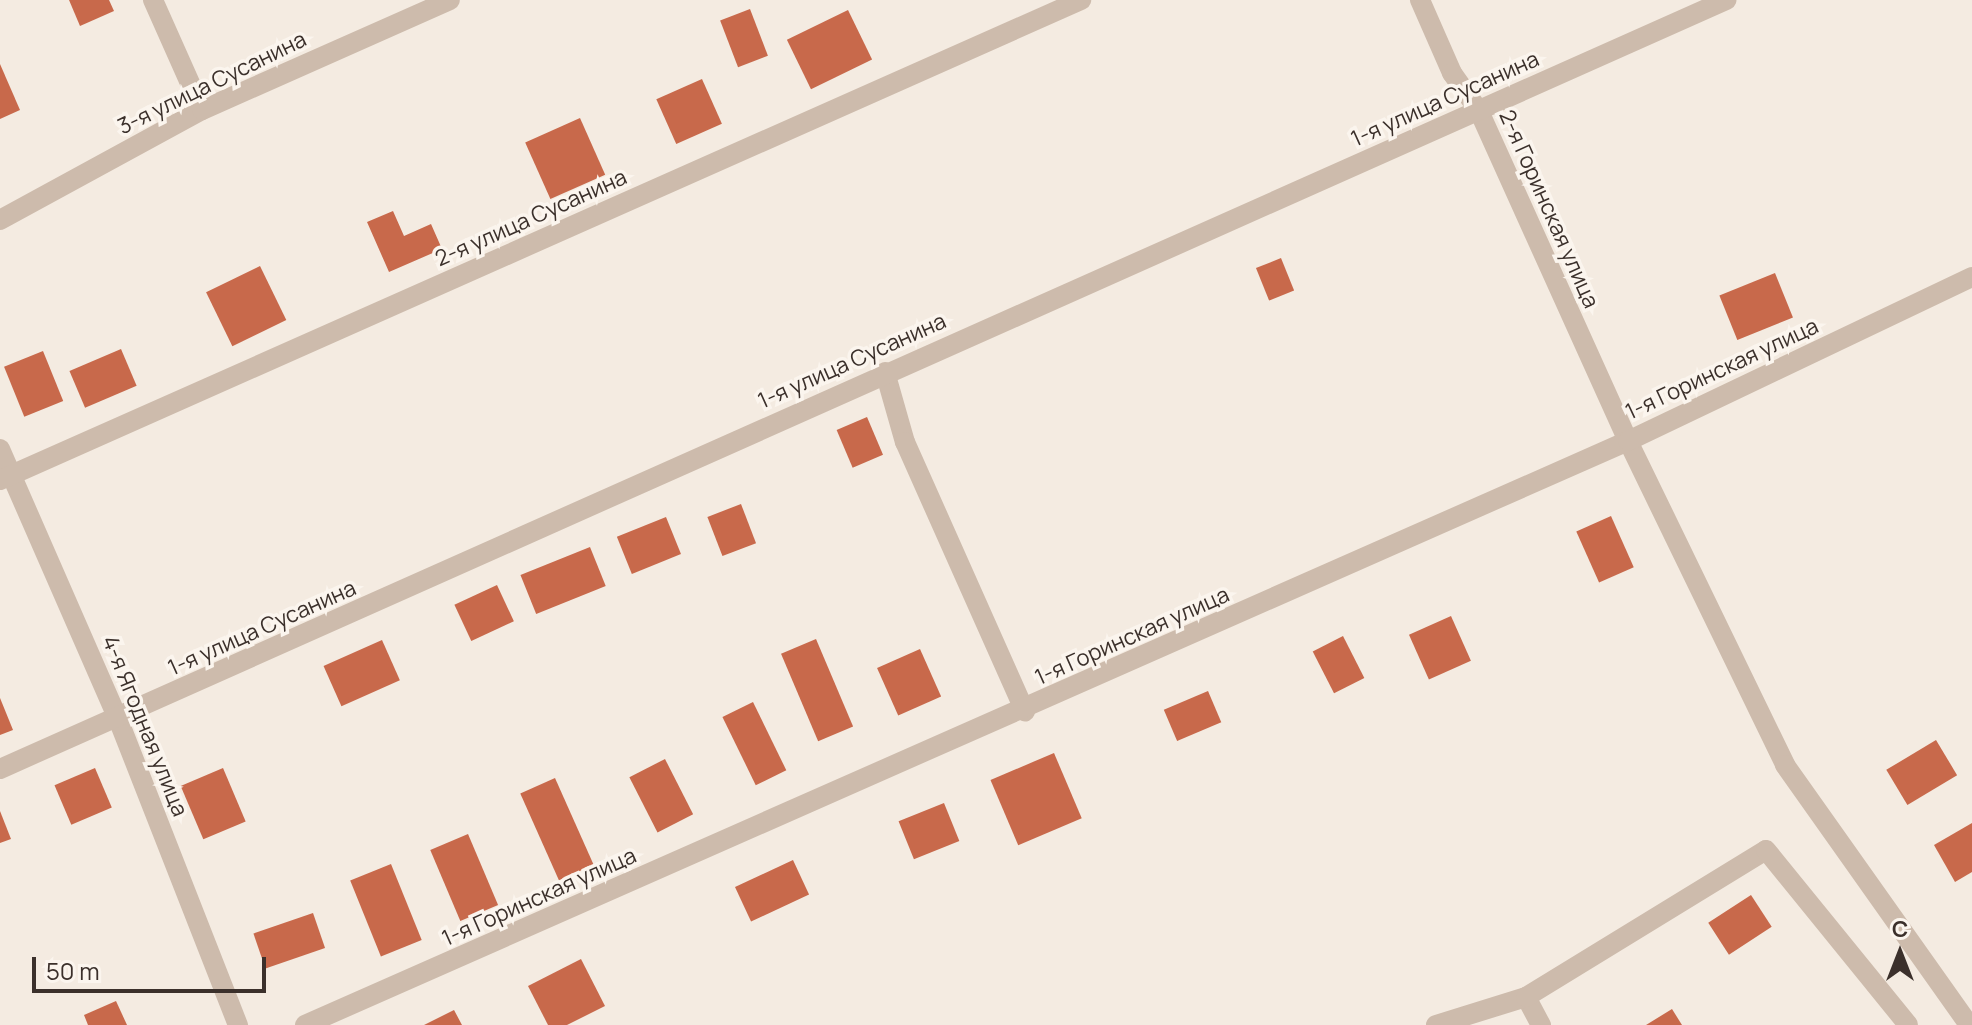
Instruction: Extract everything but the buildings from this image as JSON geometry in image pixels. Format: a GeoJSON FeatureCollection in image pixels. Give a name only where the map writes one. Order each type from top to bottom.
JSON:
{"type":"FeatureCollection","features":[{"type":"Feature","properties":{"kind":"street"},"geometry":{"type":"LineString","coordinates":[[153,0],[202,110]]}},
{"type":"Feature","properties":{"kind":"street","name":"3-я улица Сусанина"},"geometry":{"type":"LineString","coordinates":[[0,220],[202,110],[450,0]]}},
{"type":"Feature","properties":{"kind":"street","name":"2-я улица Сусанина"},"geometry":{"type":"LineString","coordinates":[[5,478],[1081,0]]}},
{"type":"Feature","properties":{"kind":"street","name":"2-я Горинская улица"},"geometry":{"type":"LineString","coordinates":[[1420,0],[1452,73],[1479,111],[1628,441],[1785,765],[1969,1025]]}},
{"type":"Feature","properties":{"kind":"street","name":"1-я улица Сусанина"},"geometry":{"type":"LineString","coordinates":[[0,769],[118,719],[885,372],[1726,0]]}},
{"type":"Feature","properties":{"kind":"street","name":"1-я Горинская улица"},"geometry":{"type":"LineString","coordinates":[[305,1025],[1025,711],[1628,441],[1972,277]]}},
{"type":"Feature","properties":{"kind":"street"},"geometry":{"type":"LineString","coordinates":[[885,372],[905,442],[1025,711]]}},
{"type":"Feature","properties":{"kind":"street","name":"4-я Ягодная улица"},"geometry":{"type":"LineString","coordinates":[[0,449],[5,478],[118,719],[238,1025]]}},
{"type":"Feature","properties":{"kind":"street"},"geometry":{"type":"LineString","coordinates":[[1436,1025],[1526,997],[1766,850],[1908,1025]]}},
{"type":"Feature","properties":{"kind":"street"},"geometry":{"type":"LineString","coordinates":[[1526,997],[1541,1025]]}}]}
